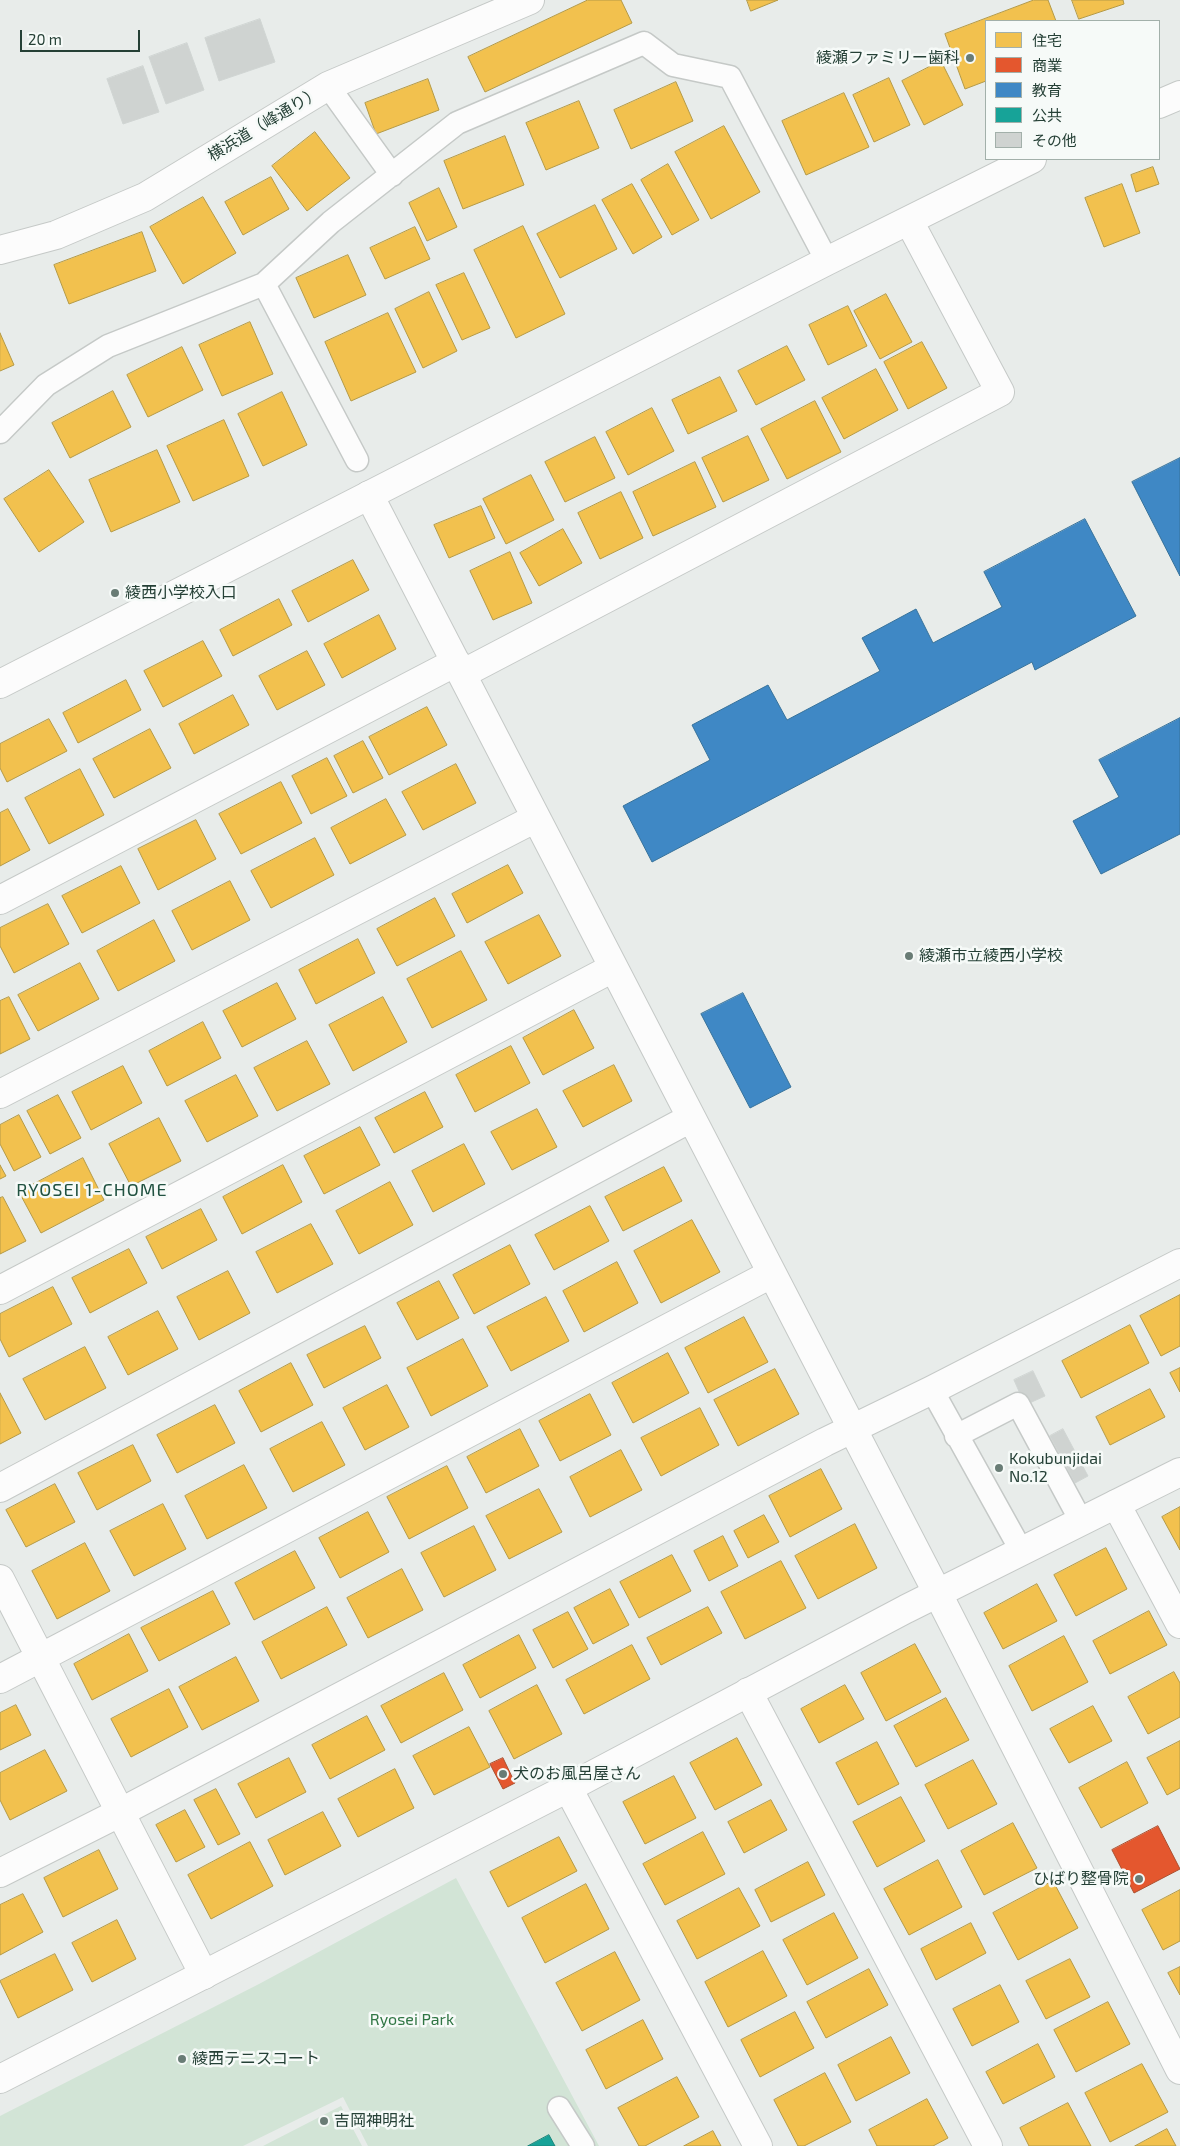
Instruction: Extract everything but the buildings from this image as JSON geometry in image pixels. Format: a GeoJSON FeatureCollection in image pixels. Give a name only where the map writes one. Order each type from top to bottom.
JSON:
{"type":"FeatureCollection","features":[{"type":"Feature","properties":{"kind":"street","name":"横浜道（峰通り）"},"geometry":{"type":"LineString","coordinates":[[0,250],[56,235],[145,197],[328,86],[530,0]]}},
{"type":"Feature","properties":{"kind":"street"},"geometry":{"type":"LineString","coordinates":[[1160,104],[1180,95]]}},
{"type":"Feature","properties":{"kind":"street"},"geometry":{"type":"LineString","coordinates":[[0,684],[827,261],[1030,160]]}},
{"type":"Feature","properties":{"kind":"street"},"geometry":{"type":"LineString","coordinates":[[0,900],[1000,392],[909,221]]}},
{"type":"Feature","properties":{"kind":"street"},"geometry":{"type":"LineString","coordinates":[[369,495],[938,1594],[1180,2070]]}},
{"type":"Feature","properties":{"kind":"street"},"geometry":{"type":"LineString","coordinates":[[0,1094],[536,818]]}},
{"type":"Feature","properties":{"kind":"street"},"geometry":{"type":"LineString","coordinates":[[0,1290],[613,968]]}},
{"type":"Feature","properties":{"kind":"street"},"geometry":{"type":"LineString","coordinates":[[0,1488],[691,1118]]}},
{"type":"Feature","properties":{"kind":"street"},"geometry":{"type":"LineString","coordinates":[[0,1873],[121,1812],[851,1428],[932,1390],[1180,1263]]}},
{"type":"Feature","properties":{"kind":"street"},"geometry":{"type":"LineString","coordinates":[[0,1679],[771,1274]]}},
{"type":"Feature","properties":{"kind":"street"},"geometry":{"type":"LineString","coordinates":[[0,2079],[568,1788],[938,1594],[1180,1472]]}},
{"type":"Feature","properties":{"kind":"street"},"geometry":{"type":"LineString","coordinates":[[1116,1504],[1180,1624]]}},
{"type":"Feature","properties":{"kind":"street"},"geometry":{"type":"LineString","coordinates":[[0,1579],[204,1975]]}},
{"type":"Feature","properties":{"kind":"street"},"geometry":{"type":"LineString","coordinates":[[748,1692],[988,2146]]}},
{"type":"Feature","properties":{"kind":"street"},"geometry":{"type":"LineString","coordinates":[[568,1788],[758,2146]]}},
{"type":"Feature","properties":{"kind":"lane"},"geometry":{"type":"LineString","coordinates":[[0,432],[46,385],[108,346],[264,284],[331,222],[457,123],[644,43],[673,65],[730,77],[827,261]]}},
{"type":"Feature","properties":{"kind":"lane"},"geometry":{"type":"LineString","coordinates":[[328,86],[392,175]]}},
{"type":"Feature","properties":{"kind":"lane"},"geometry":{"type":"LineString","coordinates":[[264,284],[357,460]]}},
{"type":"Feature","properties":{"kind":"lane"},"geometry":{"type":"LineString","coordinates":[[932,1390],[1022,1552]]}},
{"type":"Feature","properties":{"kind":"lane"},"geometry":{"type":"LineString","coordinates":[[956,1436],[1018,1404],[1081,1521]]}},
{"type":"Feature","properties":{"kind":"lane"},"geometry":{"type":"LineString","coordinates":[[559,2108],[583,2146]]}},
{"type":"Feature","properties":{"kind":"green space","name":"Ryosei Park"},"geometry":{"type":"Polygon","coordinates":[[[456,1878],[599,2146],[368,2146],[343,2097],[243,2146],[0,2146],[0,2116],[259,1984],[456,1878]]]}},
{"type":"Feature","properties":{"kind":"green space","name":"吉岡神明社"},"geometry":{"type":"Polygon","coordinates":[[[341,2106],[362,2146],[263,2146],[341,2106]]]}},
{"type":"Feature","properties":{"kind":"place","name":"綾瀬ファミリー歯科"},"geometry":{"type":"Point","coordinates":[970,58]}},
{"type":"Feature","properties":{"kind":"place","name":"綾西小学校入口"},"geometry":{"type":"Point","coordinates":[115,593]}},
{"type":"Feature","properties":{"kind":"place","name":"綾瀬市立綾西小学校"},"geometry":{"type":"Point","coordinates":[909,956]}},
{"type":"Feature","properties":{"kind":"place","name":"Kokubunjidai No.12"},"geometry":{"type":"Point","coordinates":[999,1468]}},
{"type":"Feature","properties":{"kind":"place","name":"犬のお風呂屋さん"},"geometry":{"type":"Point","coordinates":[503,1774]}},
{"type":"Feature","properties":{"kind":"place","name":"ひばり整骨院"},"geometry":{"type":"Point","coordinates":[1139,1879]}},
{"type":"Feature","properties":{"kind":"place","name":"綾西テニスコート"},"geometry":{"type":"Point","coordinates":[182,2059]}},
{"type":"Feature","properties":{"kind":"place","name":"吉岡神明社"},"geometry":{"type":"Point","coordinates":[324,2121]}},
{"type":"Feature","properties":{"kind":"district","name":"RYOSEI 1-CHOME"},"geometry":{"type":"Point","coordinates":[92,1190]}}]}
